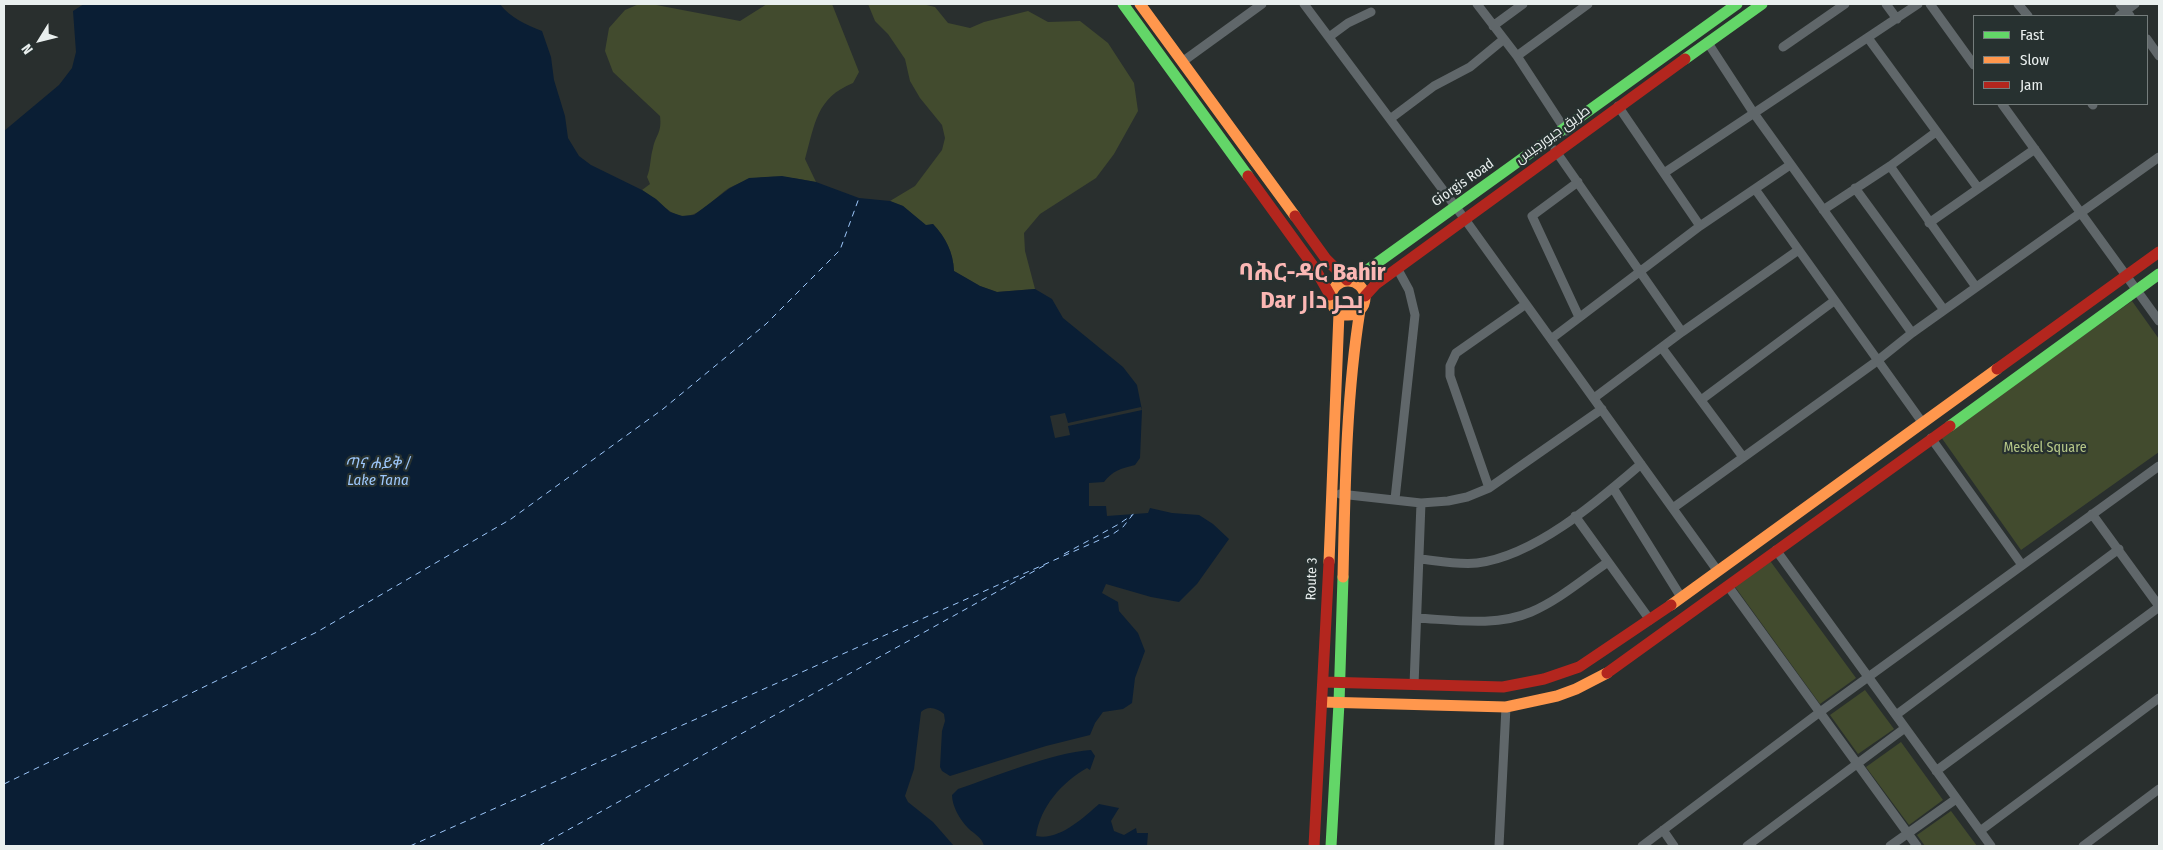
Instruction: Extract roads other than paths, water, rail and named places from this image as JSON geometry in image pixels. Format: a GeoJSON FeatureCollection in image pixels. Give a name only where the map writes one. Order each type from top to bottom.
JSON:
{"type":"FeatureCollection","features":[{"type":"Feature","properties":{"kind":"main road"},"geometry":{"type":"LineString","coordinates":[[1123,4],[1314,267],[1330,296],[1333,307],[1339,313],[1350,315],[1360,310]]}},
{"type":"Feature","properties":{"kind":"main road"},"geometry":{"type":"LineString","coordinates":[[1140,4],[1326,258],[1349,281],[1360,286],[1365,296],[1365,301],[1360,310],[1355,342],[1345,494],[1339,703],[1330,846]]}},
{"type":"Feature","properties":{"kind":"main road","name":"Giorgis Road"},"geometry":{"type":"LineString","coordinates":[[1349,281],[1367,272],[1455,206],[1548,141],[1736,4]]}},
{"type":"Feature","properties":{"kind":"main road","name":"طريق جيورجيس"},"geometry":{"type":"LineString","coordinates":[[1365,296],[1397,268],[1464,218],[1762,4]]}},
{"type":"Feature","properties":{"kind":"main road"},"geometry":{"type":"LineString","coordinates":[[1150,41],[1161,33]]}},
{"type":"Feature","properties":{"kind":"main road"},"geometry":{"type":"LineString","coordinates":[[1178,81],[1190,72]]}},
{"type":"Feature","properties":{"kind":"main road"},"geometry":{"type":"LineString","coordinates":[[1284,225],[1296,216]]}},
{"type":"Feature","properties":{"kind":"main road"},"geometry":{"type":"LineString","coordinates":[[1323,682],[1504,687],[1544,679],[1579,667],[1650,620],[2159,252]]}},
{"type":"Feature","properties":{"kind":"main road"},"geometry":{"type":"LineString","coordinates":[[1322,702],[1506,707],[1531,703],[1576,689],[1612,670],[1661,636],[1930,438],[2046,357],[2159,274]]}},
{"type":"Feature","properties":{"kind":"main road"},"geometry":{"type":"LineString","coordinates":[[1330,296],[1338,283],[1349,281]]}},
{"type":"Feature","properties":{"kind":"main road","name":"Route 3"},"geometry":{"type":"LineString","coordinates":[[1314,846],[1339,313]]}},
{"type":"Feature","properties":{"kind":"main road"},"geometry":{"type":"LineString","coordinates":[[2035,343],[2046,357]]}},
{"type":"Feature","properties":{"kind":"main road"},"geometry":{"type":"LineString","coordinates":[[1922,422],[1930,438]]}},
{"type":"Feature","properties":{"kind":"main road"},"geometry":{"type":"LineString","coordinates":[[1814,501],[1825,516]]}},
{"type":"Feature","properties":{"kind":"main road"},"geometry":{"type":"LineString","coordinates":[[1766,536],[1776,550]]}},
{"type":"Feature","properties":{"kind":"main road"},"geometry":{"type":"LineString","coordinates":[[1717,570],[1728,586]]}},
{"type":"Feature","properties":{"kind":"main road"},"geometry":{"type":"LineString","coordinates":[[1650,620],[1661,636]]}},
{"type":"Feature","properties":{"kind":"main road"},"geometry":{"type":"LineString","coordinates":[[1413,704],[1414,684]]}},
{"type":"Feature","properties":{"kind":"main road"},"geometry":{"type":"LineString","coordinates":[[1504,687],[1506,707]]}},
{"type":"Feature","properties":{"kind":"street"},"geometry":{"type":"LineString","coordinates":[[1182,62],[1262,4]]}},
{"type":"Feature","properties":{"kind":"street"},"geometry":{"type":"LineString","coordinates":[[1304,4],[1464,218],[1717,570]]}},
{"type":"Feature","properties":{"kind":"street"},"geometry":{"type":"LineString","coordinates":[[1477,4],[1517,56],[1572,140]]}},
{"type":"Feature","properties":{"kind":"street"},"geometry":{"type":"LineString","coordinates":[[1493,26],[1523,4]]}},
{"type":"Feature","properties":{"kind":"street"},"geometry":{"type":"LineString","coordinates":[[1517,56],[1588,4]]}},
{"type":"Feature","properties":{"kind":"street"},"geometry":{"type":"LineString","coordinates":[[1784,47],[1846,4]]}},
{"type":"Feature","properties":{"kind":"street"},"geometry":{"type":"LineString","coordinates":[[1886,4],[1897,18]]}},
{"type":"Feature","properties":{"kind":"street"},"geometry":{"type":"LineString","coordinates":[[1664,173],[1918,4]]}},
{"type":"Feature","properties":{"kind":"street"},"geometry":{"type":"LineString","coordinates":[[1930,4],[1973,64]]}},
{"type":"Feature","properties":{"kind":"street"},"geometry":{"type":"LineString","coordinates":[[2018,4],[2027,15]]}},
{"type":"Feature","properties":{"kind":"street"},"geometry":{"type":"LineString","coordinates":[[2124,12],[2135,4]]}},
{"type":"Feature","properties":{"kind":"street"},"geometry":{"type":"LineString","coordinates":[[1330,37],[1348,23],[1372,12]]}},
{"type":"Feature","properties":{"kind":"street"},"geometry":{"type":"LineString","coordinates":[[1868,38],[1978,188]]}},
{"type":"Feature","properties":{"kind":"street"},"geometry":{"type":"LineString","coordinates":[[1390,119],[1434,86],[1470,68],[1504,39]]}},
{"type":"Feature","properties":{"kind":"street"},"geometry":{"type":"LineString","coordinates":[[2148,40],[2159,56]]}},
{"type":"Feature","properties":{"kind":"street"},"geometry":{"type":"LineString","coordinates":[[1708,43],[1790,165],[1912,332]]}},
{"type":"Feature","properties":{"kind":"street"},"geometry":{"type":"LineString","coordinates":[[2003,105],[2159,321]]}},
{"type":"Feature","properties":{"kind":"street"},"geometry":{"type":"LineString","coordinates":[[1618,106],[1700,226]]}},
{"type":"Feature","properties":{"kind":"street"},"geometry":{"type":"LineString","coordinates":[[1822,210],[1890,166],[1936,132]]}},
{"type":"Feature","properties":{"kind":"street"},"geometry":{"type":"LineString","coordinates":[[1548,141],[1682,332]]}},
{"type":"Feature","properties":{"kind":"street"},"geometry":{"type":"LineString","coordinates":[[1929,223],[2035,149]]}},
{"type":"Feature","properties":{"kind":"street"},"geometry":{"type":"LineString","coordinates":[[1673,508],[1877,361],[1912,332],[2159,157]]}},
{"type":"Feature","properties":{"kind":"street"},"geometry":{"type":"LineString","coordinates":[[1551,339],[1700,226],[1790,165]]}},
{"type":"Feature","properties":{"kind":"street"},"geometry":{"type":"LineString","coordinates":[[1890,166],[1976,287]]}},
{"type":"Feature","properties":{"kind":"street"},"geometry":{"type":"LineString","coordinates":[[1578,182],[1532,216],[1579,318]]}},
{"type":"Feature","properties":{"kind":"street"},"geometry":{"type":"LineString","coordinates":[[1855,188],[1944,310]]}},
{"type":"Feature","properties":{"kind":"street"},"geometry":{"type":"LineString","coordinates":[[1756,189],[1797,250],[1922,422]]}},
{"type":"Feature","properties":{"kind":"street"},"geometry":{"type":"LineString","coordinates":[[1594,398],[1797,250]]}},
{"type":"Feature","properties":{"kind":"street"},"geometry":{"type":"LineString","coordinates":[[1395,499],[1415,315],[1410,290],[1397,268]]}},
{"type":"Feature","properties":{"kind":"street"},"geometry":{"type":"LineString","coordinates":[[1701,400],[1834,301]]}},
{"type":"Feature","properties":{"kind":"street"},"geometry":{"type":"LineString","coordinates":[[1489,488],[1450,376],[1450,366],[1456,353],[1526,304]]}},
{"type":"Feature","properties":{"kind":"street"},"geometry":{"type":"LineString","coordinates":[[1662,348],[1743,457]]}},
{"type":"Feature","properties":{"kind":"street"},"geometry":{"type":"LineString","coordinates":[[1330,494],[1422,503],[1467,497],[1489,488],[1602,409]]}},
{"type":"Feature","properties":{"kind":"street"},"geometry":{"type":"LineString","coordinates":[[1930,438],[2022,564]]}},
{"type":"Feature","properties":{"kind":"street"},"geometry":{"type":"LineString","coordinates":[[1420,560],[1476,563],[1501,558],[1527,548],[1614,488],[1641,464]]}},
{"type":"Feature","properties":{"kind":"street"},"geometry":{"type":"LineString","coordinates":[[1642,846],[1820,712],[2022,564],[2157,471]]}},
{"type":"Feature","properties":{"kind":"street"},"geometry":{"type":"LineString","coordinates":[[1614,488],[1681,597]]}},
{"type":"Feature","properties":{"kind":"street"},"geometry":{"type":"LineString","coordinates":[[1414,684],[1422,503]]}},
{"type":"Feature","properties":{"kind":"street"},"geometry":{"type":"LineString","coordinates":[[1936,771],[2159,607],[2092,514]]}},
{"type":"Feature","properties":{"kind":"street"},"geometry":{"type":"LineString","coordinates":[[1576,516],[1650,620]]}},
{"type":"Feature","properties":{"kind":"street"},"geometry":{"type":"LineString","coordinates":[[1896,715],[2118,549]]}},
{"type":"Feature","properties":{"kind":"street"},"geometry":{"type":"LineString","coordinates":[[1776,550],[1991,846]]}},
{"type":"Feature","properties":{"kind":"street"},"geometry":{"type":"LineString","coordinates":[[1417,618],[1484,621],[1509,618],[1530,612],[1555,599],[1608,562]]}},
{"type":"Feature","properties":{"kind":"street"},"geometry":{"type":"LineString","coordinates":[[1728,586],[1917,846]]}},
{"type":"Feature","properties":{"kind":"street"},"geometry":{"type":"LineString","coordinates":[[1980,831],[2159,698]]}},
{"type":"Feature","properties":{"kind":"street"},"geometry":{"type":"LineString","coordinates":[[1498,846],[1506,707]]}},
{"type":"Feature","properties":{"kind":"street"},"geometry":{"type":"LineString","coordinates":[[1747,846],[1905,728]]}},
{"type":"Feature","properties":{"kind":"street"},"geometry":{"type":"LineString","coordinates":[[2083,846],[2159,789]]}},
{"type":"Feature","properties":{"kind":"street"},"geometry":{"type":"LineString","coordinates":[[1890,846],[1956,799]]}},
{"type":"Feature","properties":{"kind":"street"},"geometry":{"type":"LineString","coordinates":[[1663,830],[1674,846]]}},
{"type":"Feature","properties":{"kind":"water","name":"ጣና ሐይቅ / Lake Tana"},"geometry":{"type":"Polygon","coordinates":[[[84,4],[500,4],[514,17],[542,31],[551,57],[554,80],[565,116],[568,138],[579,156],[591,165],[642,190],[656,199],[670,212],[682,216],[694,215],[730,188],[749,178],[782,176],[816,182],[859,198],[890,201],[903,206],[926,225],[933,224],[948,246],[954,271],[980,286],[997,292],[1035,289],[1052,299],[1063,318],[1123,367],[1137,385],[1142,410],[1140,458],[1135,465],[1118,470],[1104,482],[1089,483],[1089,506],[1106,506],[1107,516],[1148,513],[1150,508],[1172,513],[1199,515],[1213,524],[1229,539],[1197,584],[1179,602],[1151,597],[1106,584],[1102,593],[1118,602],[1119,611],[1138,633],[1145,651],[1135,678],[1132,703],[1123,709],[1103,712],[1095,723],[1090,735],[1046,746],[950,776],[942,771],[940,767],[942,731],[945,721],[944,714],[932,708],[921,712],[914,769],[905,796],[908,802],[933,822],[954,846],[4,846],[4,131],[59,85],[72,68],[76,52],[73,11],[84,4]]]}},
{"type":"Feature","properties":{"kind":"water"},"geometry":{"type":"Polygon","coordinates":[[[1091,750],[1095,756],[1090,770],[1087,768],[1069,780],[1054,796],[1042,815],[1036,836],[1045,837],[1062,832],[1078,822],[1099,804],[1119,808],[1111,821],[1114,831],[1124,835],[1136,828],[1137,833],[1148,833],[1147,846],[984,846],[980,838],[968,828],[957,813],[952,795],[958,789],[1042,760],[1091,750]]]}},
{"type":"Feature","properties":{"kind":"district","name":"ባሕር-ዳር Bahir Dar بحر دار"},"geometry":{"type":"Point","coordinates":[1312,287]}},
{"type":"Feature","properties":{"kind":"park label","name":"Meskel Square"},"geometry":{"type":"Point","coordinates":[2045,448]}}]}
